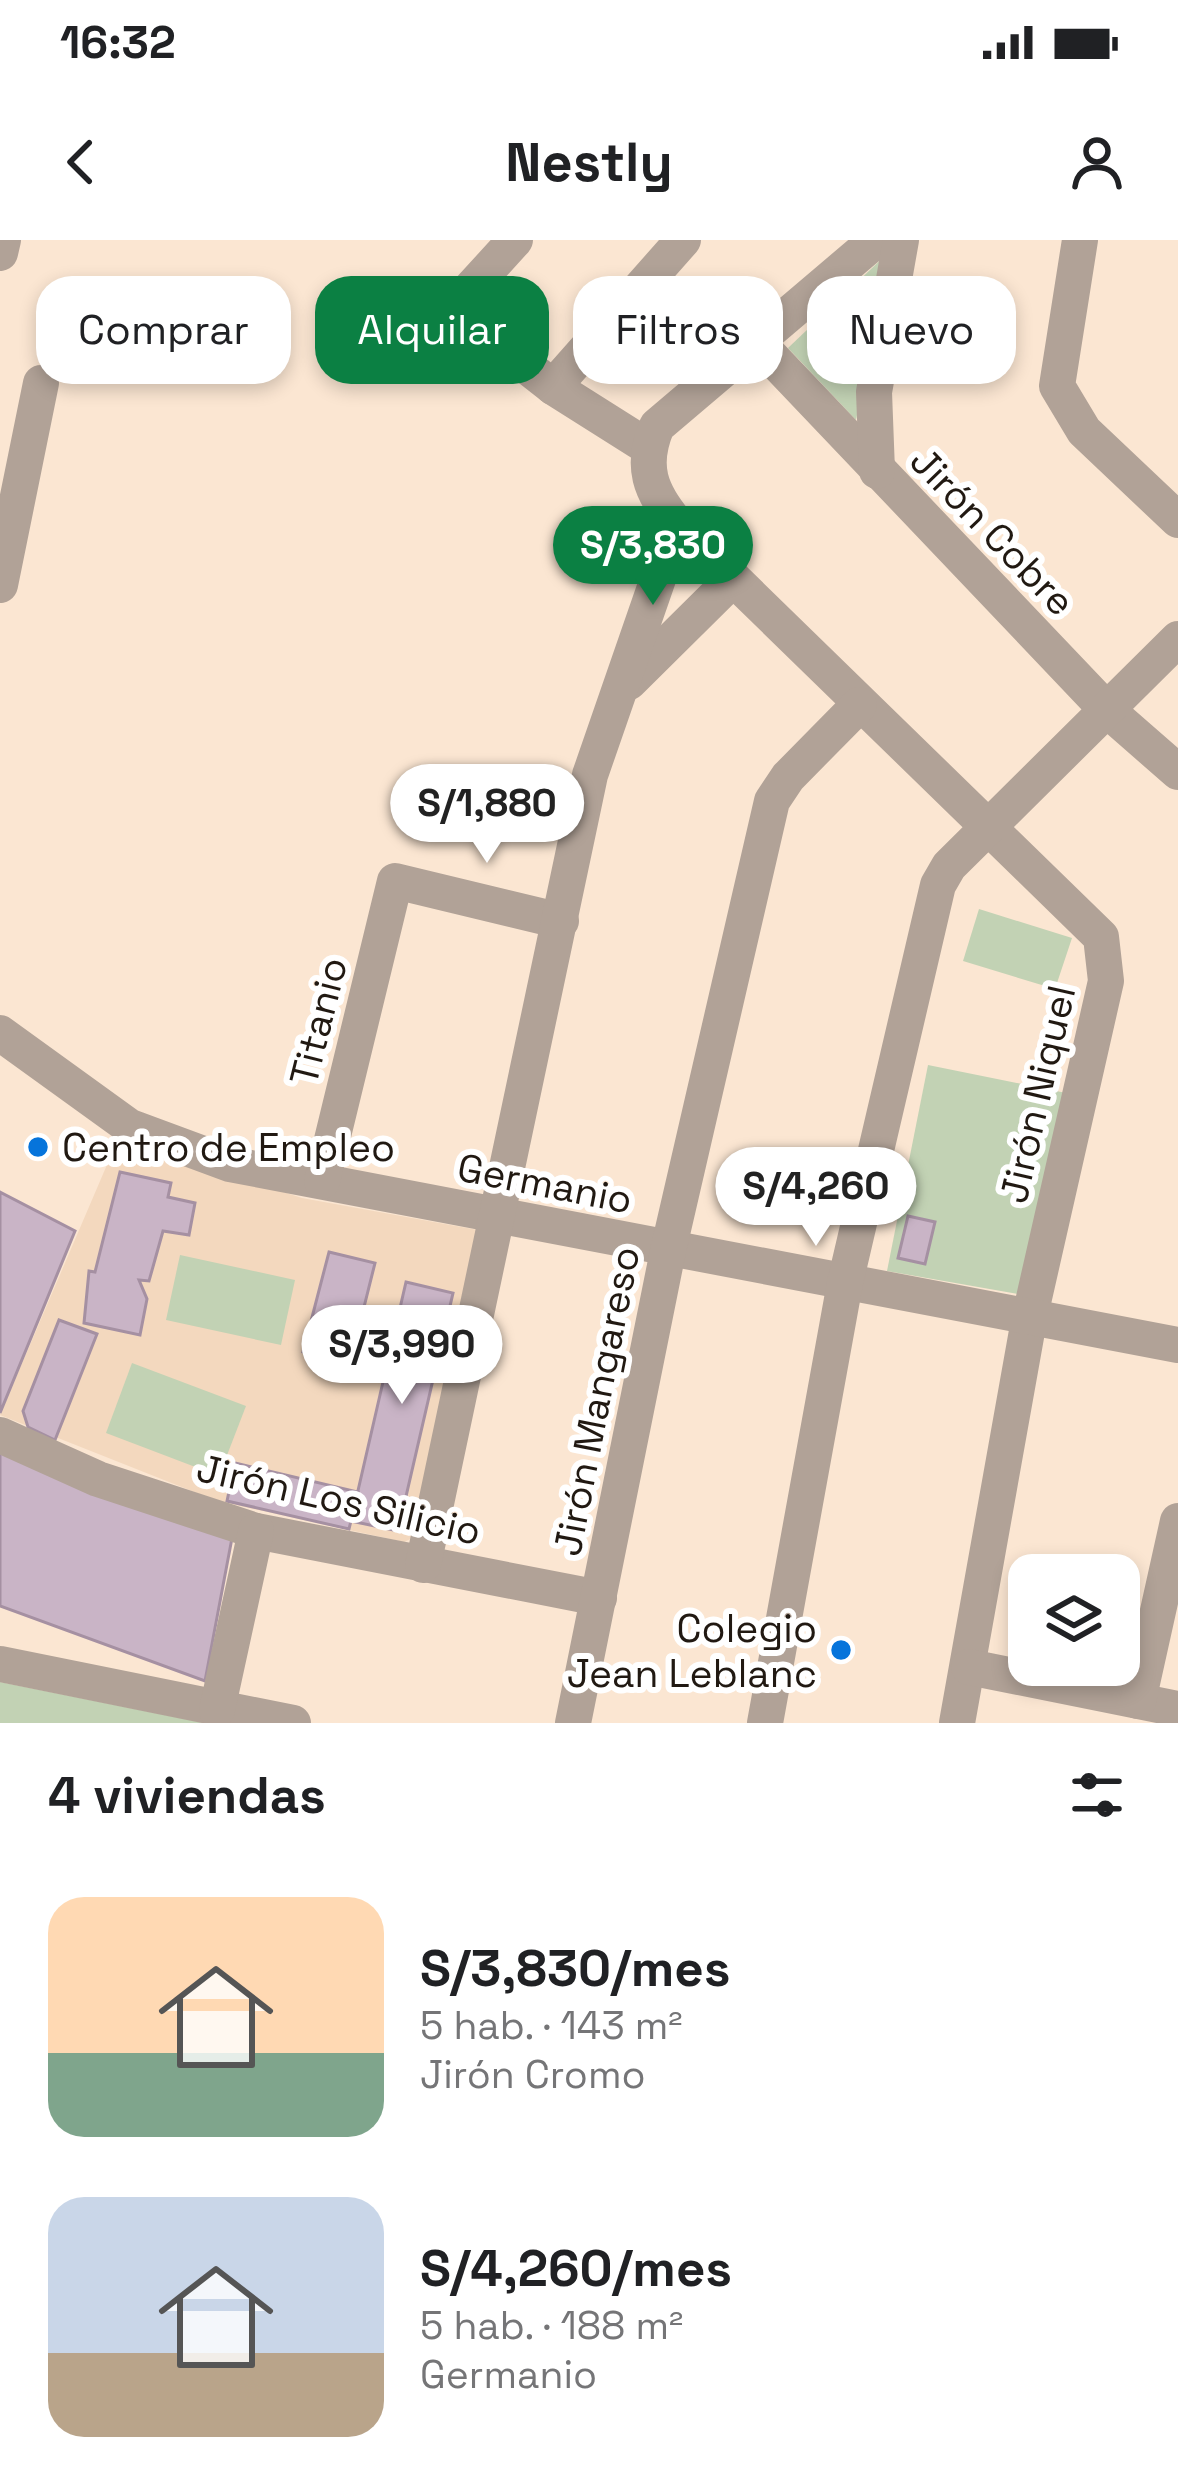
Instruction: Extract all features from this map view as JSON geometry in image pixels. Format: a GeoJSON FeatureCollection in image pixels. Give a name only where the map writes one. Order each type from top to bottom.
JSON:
{"type":"FeatureCollection","features":[{"type":"Feature","properties":{"kind":"street"},"geometry":{"type":"LineString","coordinates":[[0,254],[3,240]]}},
{"type":"Feature","properties":{"kind":"street"},"geometry":{"type":"LineString","coordinates":[[515,240],[453,308],[553,387],[648,447],[657,426],[705,384]]}},
{"type":"Feature","properties":{"kind":"street"},"geometry":{"type":"LineString","coordinates":[[553,387],[683,240]]}},
{"type":"Feature","properties":{"kind":"street"},"geometry":{"type":"LineString","coordinates":[[783,319],[876,240]]}},
{"type":"Feature","properties":{"kind":"street"},"geometry":{"type":"LineString","coordinates":[[877,471],[874,392],[902,240]]}},
{"type":"Feature","properties":{"kind":"street"},"geometry":{"type":"LineString","coordinates":[[1080,240],[1057,386],[1084,431],[1178,520]]}},
{"type":"Feature","properties":{"kind":"street","name":"Jirón Cobre"},"geometry":{"type":"LineString","coordinates":[[783,370],[1106,709],[1178,772]]}},
{"type":"Feature","properties":{"kind":"street"},"geometry":{"type":"LineString","coordinates":[[0,585],[13,448],[40,384]]}},
{"type":"Feature","properties":{"kind":"street","name":"Jirón Niquel"},"geometry":{"type":"LineString","coordinates":[[648,447],[646,472],[656,499],[677,524],[1101,937],[1106,981],[1029,1320],[957,1723]]}},
{"type":"Feature","properties":{"kind":"street"},"geometry":{"type":"LineString","coordinates":[[423,1564],[590,775],[677,524]]}},
{"type":"Feature","properties":{"kind":"street"},"geometry":{"type":"LineString","coordinates":[[623,688],[733,580]]}},
{"type":"Feature","properties":{"kind":"street"},"geometry":{"type":"LineString","coordinates":[[765,1723],[845,1283],[938,886],[986,829],[1178,639]]}},
{"type":"Feature","properties":{"kind":"street","name":"Jirón Mangareso"},"geometry":{"type":"LineString","coordinates":[[573,1723],[668,1251],[772,800],[788,776],[859,705]]}},
{"type":"Feature","properties":{"kind":"street","name":"Titanio"},"geometry":{"type":"LineString","coordinates":[[322,1181],[395,881],[561,921]]}},
{"type":"Feature","properties":{"kind":"street","name":"Germanio"},"geometry":{"type":"LineString","coordinates":[[0,1033],[130,1127],[230,1164],[1178,1345]]}},
{"type":"Feature","properties":{"kind":"street","name":"Jirón Los Silicio"},"geometry":{"type":"LineString","coordinates":[[0,1435],[98,1479],[256,1531],[599,1598]]}},
{"type":"Feature","properties":{"kind":"street"},"geometry":{"type":"LineString","coordinates":[[1138,1701],[1178,1521]]}},
{"type":"Feature","properties":{"kind":"street"},"geometry":{"type":"LineString","coordinates":[[217,1710],[256,1531]]}},
{"type":"Feature","properties":{"kind":"street"},"geometry":{"type":"LineString","coordinates":[[0,1664],[293,1723]]}},
{"type":"Feature","properties":{"kind":"street"},"geometry":{"type":"LineString","coordinates":[[969,1667],[1178,1709]]}},
{"type":"Feature","properties":{"kind":"shaded area"},"geometry":{"type":"Polygon","coordinates":[[[118,1139],[302,1198],[489,1232],[415,1537],[404,1542],[217,1501],[0,1415],[118,1139]]]}},
{"type":"Feature","properties":{"kind":"green space"},"geometry":{"type":"Polygon","coordinates":[[[892,249],[886,276],[864,276],[892,249]]]}},
{"type":"Feature","properties":{"kind":"green space"},"geometry":{"type":"Polygon","coordinates":[[[807,330],[807,368],[788,348],[807,330]]]}},
{"type":"Feature","properties":{"kind":"green space"},"geometry":{"type":"Polygon","coordinates":[[[822,384],[864,384],[856,420],[822,384]]]}},
{"type":"Feature","properties":{"kind":"green space"},"geometry":{"type":"Polygon","coordinates":[[[979,909],[1072,938],[1055,989],[963,961],[979,909]]]}},
{"type":"Feature","properties":{"kind":"green space"},"geometry":{"type":"Polygon","coordinates":[[[928,1065],[1076,1095],[1040,1298],[887,1271],[928,1065]]]}},
{"type":"Feature","properties":{"kind":"green space"},"geometry":{"type":"Polygon","coordinates":[[[180,1255],[295,1280],[281,1345],[166,1320],[180,1255]]]}},
{"type":"Feature","properties":{"kind":"green space"},"geometry":{"type":"Polygon","coordinates":[[[132,1363],[246,1406],[219,1476],[106,1433],[132,1363]]]}},
{"type":"Feature","properties":{"kind":"green space"},"geometry":{"type":"Polygon","coordinates":[[[0,1682],[205,1723],[0,1723],[0,1682]]]}},
{"type":"Feature","properties":{"kind":"building"},"geometry":{"type":"Polygon","coordinates":[[[120,1172],[171,1183],[168,1197],[195,1203],[189,1235],[163,1231],[149,1281],[139,1280],[147,1299],[140,1335],[84,1323],[89,1271],[95,1272],[120,1172]]]}},
{"type":"Feature","properties":{"kind":"building"},"geometry":{"type":"Polygon","coordinates":[[[0,1192],[75,1231],[0,1413],[0,1192]]]}},
{"type":"Feature","properties":{"kind":"building"},"geometry":{"type":"Polygon","coordinates":[[[908,1216],[935,1222],[925,1264],[898,1258],[908,1216]]]}},
{"type":"Feature","properties":{"kind":"building"},"geometry":{"type":"Polygon","coordinates":[[[329,1252],[375,1263],[350,1363],[303,1352],[329,1252]]]}},
{"type":"Feature","properties":{"kind":"building"},"geometry":{"type":"Polygon","coordinates":[[[406,1282],[453,1293],[398,1531],[351,1521],[406,1282]]]}},
{"type":"Feature","properties":{"kind":"building"},"geometry":{"type":"Polygon","coordinates":[[[59,1320],[97,1334],[55,1440],[28,1427],[23,1411],[59,1320]]]}},
{"type":"Feature","properties":{"kind":"building"},"geometry":{"type":"Polygon","coordinates":[[[0,1446],[232,1538],[205,1681],[0,1606],[0,1446]]]}},
{"type":"Feature","properties":{"kind":"building"},"geometry":{"type":"Polygon","coordinates":[[[235,1463],[358,1492],[349,1529],[227,1501],[235,1463]]]}},
{"type":"Feature","properties":{"kind":"place","name":"Centro de Empleo"},"geometry":{"type":"Point","coordinates":[38,1147]}},
{"type":"Feature","properties":{"kind":"place","name":"Colegio Jean Leblanc"},"geometry":{"type":"Point","coordinates":[841,1650]}}]}
